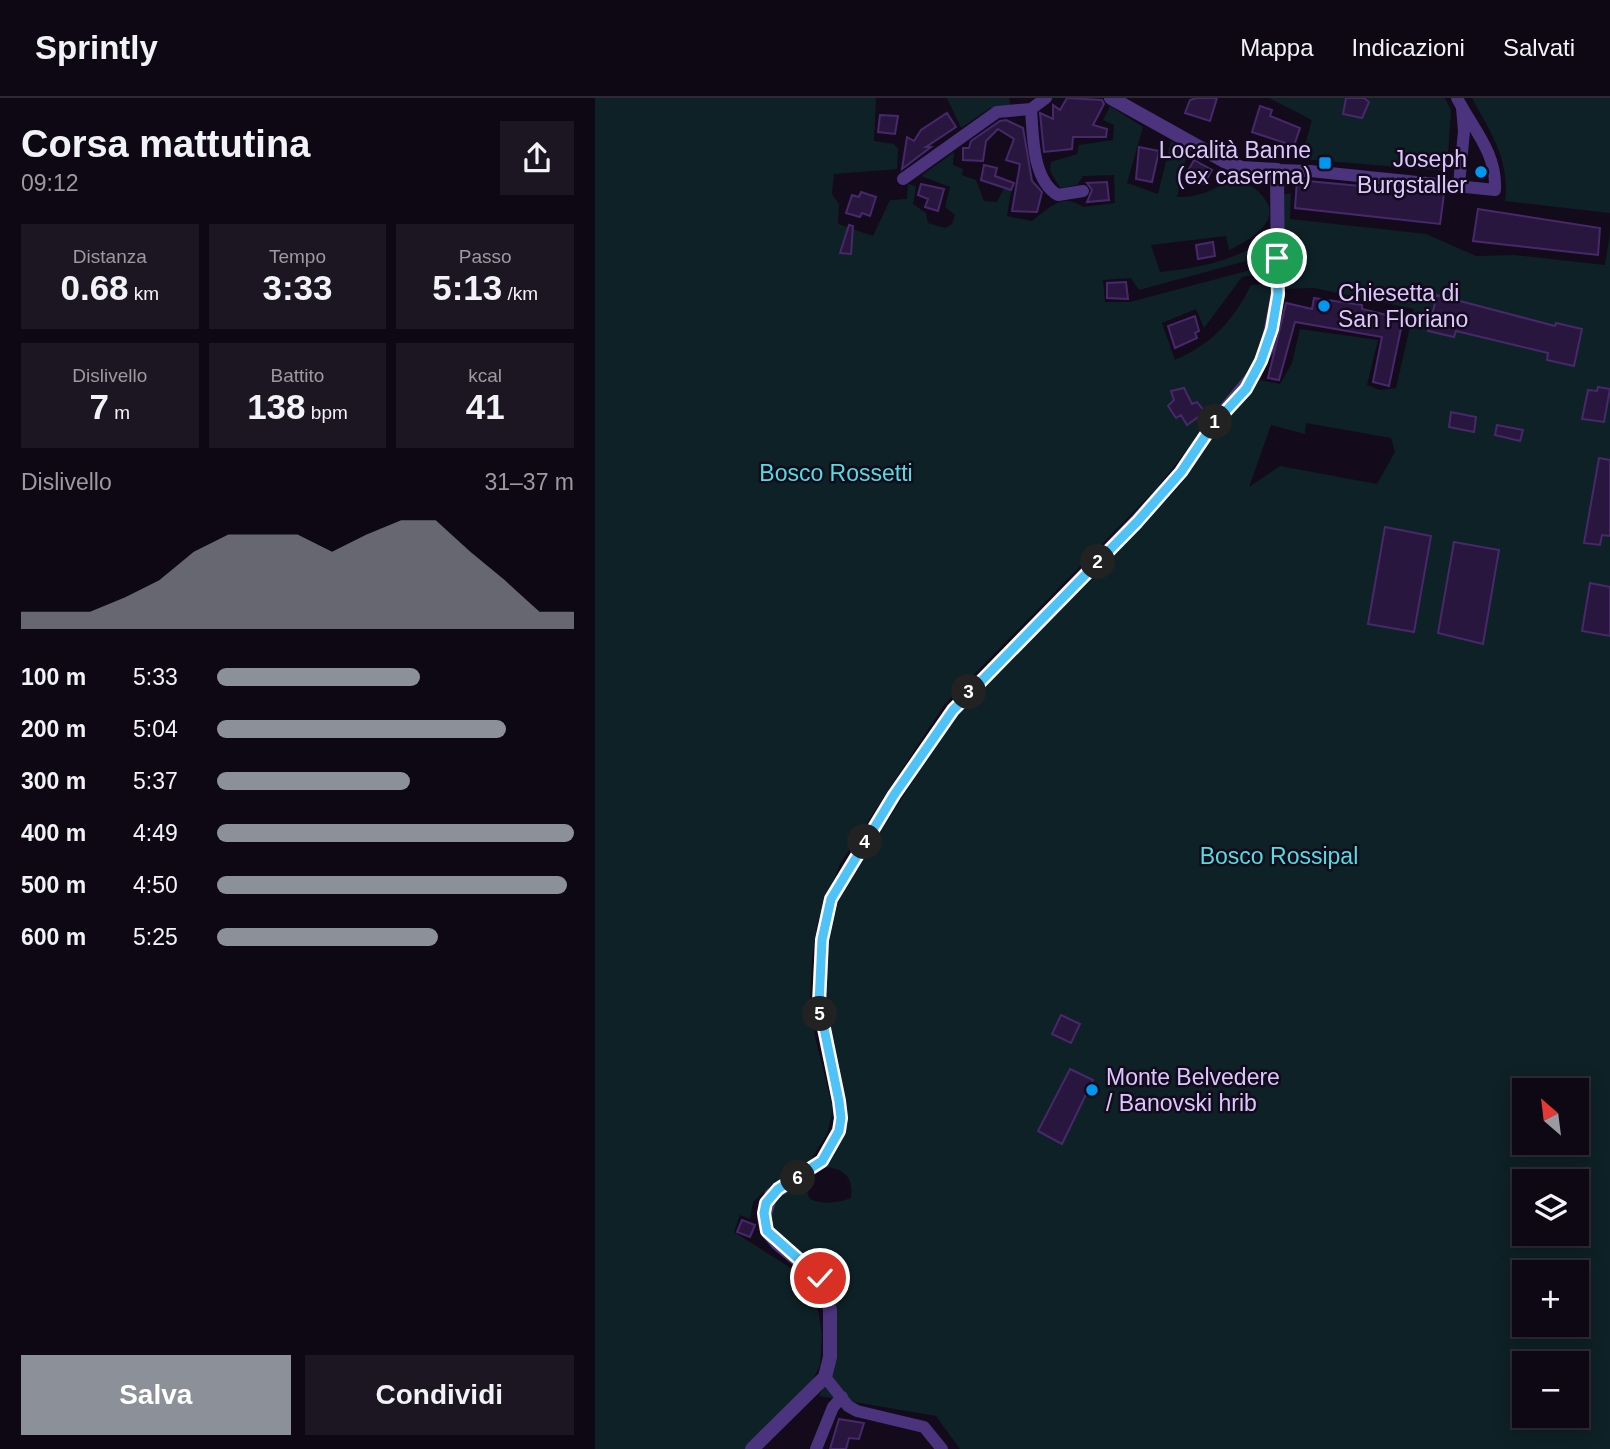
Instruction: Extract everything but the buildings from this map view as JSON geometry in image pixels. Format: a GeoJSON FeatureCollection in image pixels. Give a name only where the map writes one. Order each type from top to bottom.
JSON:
{"type":"FeatureCollection","features":[{"type":"Feature","properties":{"kind":"street"},"geometry":{"type":"LineString","coordinates":[[903,179],[997,112],[1031,109],[1046,98]]}},
{"type":"Feature","properties":{"kind":"street"},"geometry":{"type":"LineString","coordinates":[[1111,98],[1224,161],[1242,168],[1495,190],[1493,162],[1459,103]]}},
{"type":"Feature","properties":{"kind":"street"},"geometry":{"type":"LineString","coordinates":[[1459,103],[1464,136],[1459,185]]}},
{"type":"Feature","properties":{"kind":"street"},"geometry":{"type":"LineString","coordinates":[[1031,109],[1035,152],[1051,191],[1058,195],[1083,191]]}},
{"type":"Feature","properties":{"kind":"street"},"geometry":{"type":"LineString","coordinates":[[1464,136],[1483,141]]}},
{"type":"Feature","properties":{"kind":"street"},"geometry":{"type":"LineString","coordinates":[[752,1449],[825,1377],[830,1357],[831,1328],[826,1291],[814,1271],[767,1231],[764,1213],[766,1203],[778,1189],[822,1161],[839,1131],[839,1101],[819,1004],[822,940],[831,899],[894,795],[953,710],[1137,522],[1181,472],[1212,426],[1254,375],[1267,348],[1278,294],[1277,170]]}},
{"type":"Feature","properties":{"kind":"street"},"geometry":{"type":"LineString","coordinates":[[825,1377],[857,1411],[924,1427],[942,1449]]}},
{"type":"Feature","properties":{"kind":"street"},"geometry":{"type":"LineString","coordinates":[[816,1449],[833,1407],[842,1397]]}},
{"type":"Feature","properties":{"kind":"green space","name":"Bosco Rossetti"},"geometry":{"type":"Polygon","coordinates":[[[595,98],[876,98],[874,141],[894,144],[898,149],[897,169],[834,174],[832,194],[839,204],[838,224],[873,236],[890,200],[907,199],[908,184],[916,186],[913,204],[926,213],[928,223],[945,228],[952,224],[955,215],[945,207],[950,187],[921,176],[954,152],[953,165],[963,169],[962,175],[976,180],[984,201],[997,202],[1005,186],[1012,186],[1007,216],[1032,221],[1062,201],[1083,207],[1115,203],[1114,175],[1083,176],[1077,185],[1060,188],[1050,171],[1051,162],[1077,154],[1079,145],[1113,140],[1114,125],[1103,120],[1110,106],[1143,127],[1127,183],[1158,194],[1171,141],[1188,149],[1177,197],[1207,192],[1234,176],[1251,186],[1268,205],[1266,224],[1257,233],[1229,250],[1226,236],[1151,245],[1160,272],[1219,261],[1273,237],[1272,254],[1139,290],[1131,278],[1103,280],[1105,302],[1130,302],[1273,264],[1270,272],[1242,277],[1204,328],[1196,309],[1162,323],[1175,360],[1211,339],[1237,310],[1251,285],[1274,283],[1263,344],[1248,381],[1206,426],[1156,489],[944,705],[840,864],[818,921],[812,958],[810,999],[815,1037],[833,1109],[827,1134],[807,1166],[766,1190],[753,1202],[750,1219],[740,1215],[734,1232],[797,1272],[815,1291],[822,1335],[820,1365],[809,1387],[745,1449],[595,1449],[595,98]]]}},
{"type":"Feature","properties":{"kind":"green space"},"geometry":{"type":"Polygon","coordinates":[[[947,98],[1009,98],[1011,107],[990,108],[961,128],[947,98]]]}},
{"type":"Feature","properties":{"kind":"green space"},"geometry":{"type":"Polygon","coordinates":[[[1269,98],[1445,98],[1451,110],[1447,171],[1301,159],[1312,120],[1269,98]]]}},
{"type":"Feature","properties":{"kind":"green space"},"geometry":{"type":"Polygon","coordinates":[[[1472,98],[1610,98],[1610,213],[1505,201],[1502,160],[1472,98]]]}},
{"type":"Feature","properties":{"kind":"green space","name":"Bosco Rossipal"},"geometry":{"type":"Polygon","coordinates":[[[1291,193],[1290,219],[1426,234],[1476,256],[1514,255],[1605,265],[1610,233],[1610,1449],[960,1449],[936,1416],[819,1396],[830,1369],[836,1336],[837,1319],[831,1288],[820,1268],[771,1228],[770,1217],[775,1201],[810,1176],[807,1192],[810,1199],[830,1203],[851,1198],[851,1184],[845,1174],[821,1167],[842,1140],[825,974],[830,931],[840,895],[954,717],[1094,577],[1181,484],[1206,445],[1260,380],[1280,384],[1292,363],[1300,329],[1378,340],[1367,385],[1380,390],[1396,388],[1414,309],[1314,288],[1285,289],[1282,195],[1291,193]],[[1306,423],[1305,434],[1271,425],[1249,487],[1280,466],[1377,484],[1395,452],[1391,438],[1306,423]]]}},
{"type":"Feature","properties":{"kind":"place","name":"Località Banne (ex caserma)"},"geometry":{"type":"Point","coordinates":[1325,163]}},
{"type":"Feature","properties":{"kind":"place","name":"Joseph Burgstaller"},"geometry":{"type":"Point","coordinates":[1481,172]}},
{"type":"Feature","properties":{"kind":"place","name":"Chiesetta di San Floriano"},"geometry":{"type":"Point","coordinates":[1324,306]}},
{"type":"Feature","properties":{"kind":"place","name":"Monte Belvedere / Banovski hrib"},"geometry":{"type":"Point","coordinates":[1092,1090]}},
{"type":"Feature","properties":{"kind":"route"},"geometry":{"type":"LineString","coordinates":[[820,1278],[803,1261],[777,1243],[767,1231],[764,1213],[771,1195],[822,1161],[839,1131],[839,1101],[822,1030],[819,1004],[822,940],[825,916],[831,899],[894,795],[953,710],[1137,522],[1181,472],[1212,426],[1246,389],[1267,348],[1272,329],[1278,294],[1277,258]]}}]}
